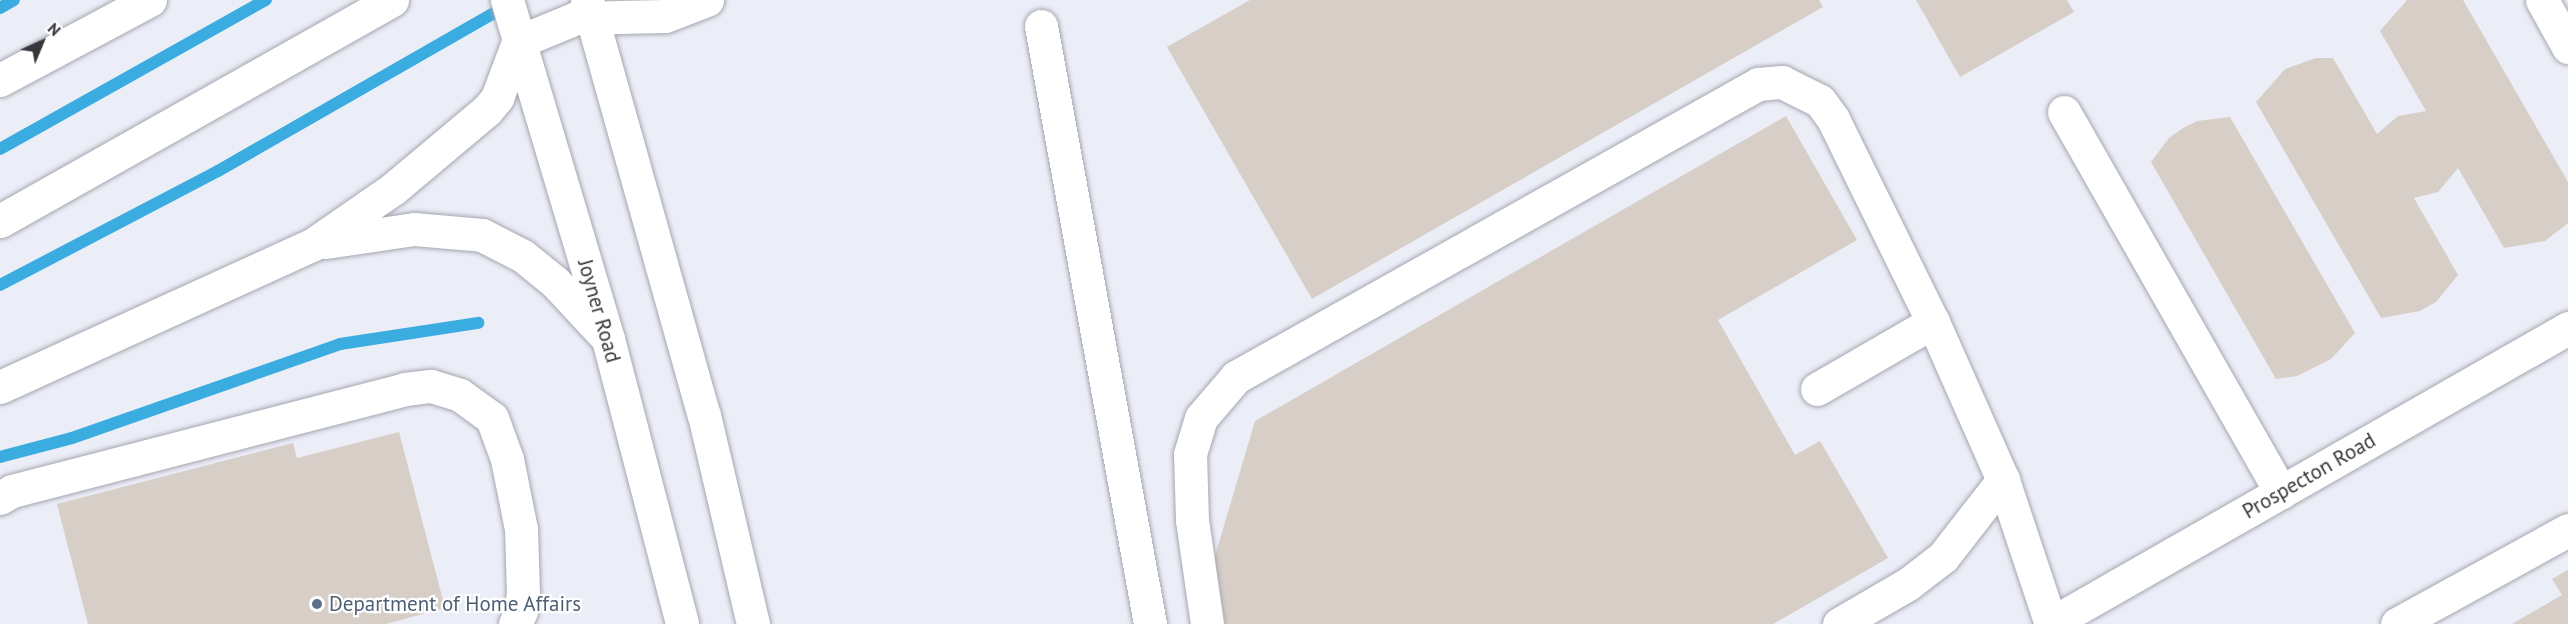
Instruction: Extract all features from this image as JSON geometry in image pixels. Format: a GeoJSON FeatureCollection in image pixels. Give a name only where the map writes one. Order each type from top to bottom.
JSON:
{"type":"FeatureCollection","features":[{"type":"Feature","properties":{"kind":"main road"},"geometry":{"type":"LineString","coordinates":[[0,80],[150,0]]}},
{"type":"Feature","properties":{"kind":"main road"},"geometry":{"type":"LineString","coordinates":[[0,221],[392,0]]}},
{"type":"Feature","properties":{"kind":"main road","name":"Joyner Road"},"geometry":{"type":"LineString","coordinates":[[507,0],[517,40],[608,339],[682,624]]}},
{"type":"Feature","properties":{"kind":"main road"},"geometry":{"type":"LineString","coordinates":[[0,387],[312,245],[393,189],[487,110],[497,98],[517,40],[589,7],[665,16],[707,0]]}},
{"type":"Feature","properties":{"kind":"main road"},"geometry":{"type":"LineString","coordinates":[[2542,0],[2568,47]]}},
{"type":"Feature","properties":{"kind":"main road"},"geometry":{"type":"LineString","coordinates":[[589,7],[704,415],[753,624]]}},
{"type":"Feature","properties":{"kind":"main road"},"geometry":{"type":"LineString","coordinates":[[1041,26],[1150,624]]}},
{"type":"Feature","properties":{"kind":"main road"},"geometry":{"type":"LineString","coordinates":[[1207,624],[1192,520],[1190,454],[1201,418],[1215,397],[1236,377],[1758,84],[1782,82],[1820,101],[1833,119],[1933,322],[2003,480],[2051,624]]}},
{"type":"Feature","properties":{"kind":"main road"},"geometry":{"type":"LineString","coordinates":[[2064,112],[2281,492]]}},
{"type":"Feature","properties":{"kind":"main road"},"geometry":{"type":"LineString","coordinates":[[312,245],[414,229],[482,235],[524,256],[555,282],[608,339]]}},
{"type":"Feature","properties":{"kind":"main road"},"geometry":{"type":"LineString","coordinates":[[1817,389],[1933,322]]}},
{"type":"Feature","properties":{"kind":"main road","name":"Prospecton Road"},"geometry":{"type":"LineString","coordinates":[[2051,624],[2568,328]]}},
{"type":"Feature","properties":{"kind":"main road"},"geometry":{"type":"LineString","coordinates":[[0,498],[12,491],[405,389],[431,386],[460,395],[492,418],[507,459],[521,529],[523,591],[521,611],[515,624]]}},
{"type":"Feature","properties":{"kind":"main road"},"geometry":{"type":"LineString","coordinates":[[1839,624],[1908,584],[1943,557],[2003,480]]}},
{"type":"Feature","properties":{"kind":"main road"},"geometry":{"type":"LineString","coordinates":[[2397,624],[2568,530]]}},
{"type":"Feature","properties":{"kind":"building"},"geometry":{"type":"Polygon","coordinates":[[[1250,0],[1819,0],[1823,7],[1312,299],[1167,47],[1250,0]]]}},
{"type":"Feature","properties":{"kind":"building"},"geometry":{"type":"Polygon","coordinates":[[[1916,0],[2067,0],[2074,12],[1960,77],[1916,0]]]}},
{"type":"Feature","properties":{"kind":"building"},"geometry":{"type":"Polygon","coordinates":[[[2407,0],[2463,0],[2568,182],[2568,223],[2545,241],[2504,248],[2458,168],[2438,192],[2414,198],[2458,275],[2436,302],[2420,311],[2381,318],[2256,102],[2285,69],[2316,58],[2333,58],[2377,134],[2398,116],[2426,111],[2380,31],[2407,0]]]}},
{"type":"Feature","properties":{"kind":"building"},"geometry":{"type":"Polygon","coordinates":[[[1786,116],[1857,240],[1718,320],[1795,455],[1820,441],[1888,558],[1773,624],[1225,624],[1215,556],[1255,421],[1786,116]]]}},
{"type":"Feature","properties":{"kind":"building"},"geometry":{"type":"Polygon","coordinates":[[[2230,117],[2355,333],[2331,359],[2297,376],[2276,379],[2151,162],[2169,138],[2183,128],[2197,121],[2230,117]]]}},
{"type":"Feature","properties":{"kind":"building"},"geometry":{"type":"Polygon","coordinates":[[[399,432],[445,608],[386,624],[88,624],[57,504],[293,443],[297,458],[399,432]]]}},
{"type":"Feature","properties":{"kind":"building"},"geometry":{"type":"Polygon","coordinates":[[[2568,570],[2568,624],[2512,624],[2562,595],[2552,579],[2568,570]]]}},
{"type":"Feature","properties":{"kind":"waterway"},"geometry":{"type":"LineString","coordinates":[[0,8],[14,0]]}},
{"type":"Feature","properties":{"kind":"waterway"},"geometry":{"type":"LineString","coordinates":[[0,149],[266,0]]}},
{"type":"Feature","properties":{"kind":"waterway"},"geometry":{"type":"LineString","coordinates":[[0,285],[218,171],[508,5]]}},
{"type":"Feature","properties":{"kind":"waterway"},"geometry":{"type":"LineString","coordinates":[[0,457],[72,438],[340,344],[478,323]]}},
{"type":"Feature","properties":{"kind":"place","name":"Department of Home Affairs"},"geometry":{"type":"Point","coordinates":[317,604]}}]}
